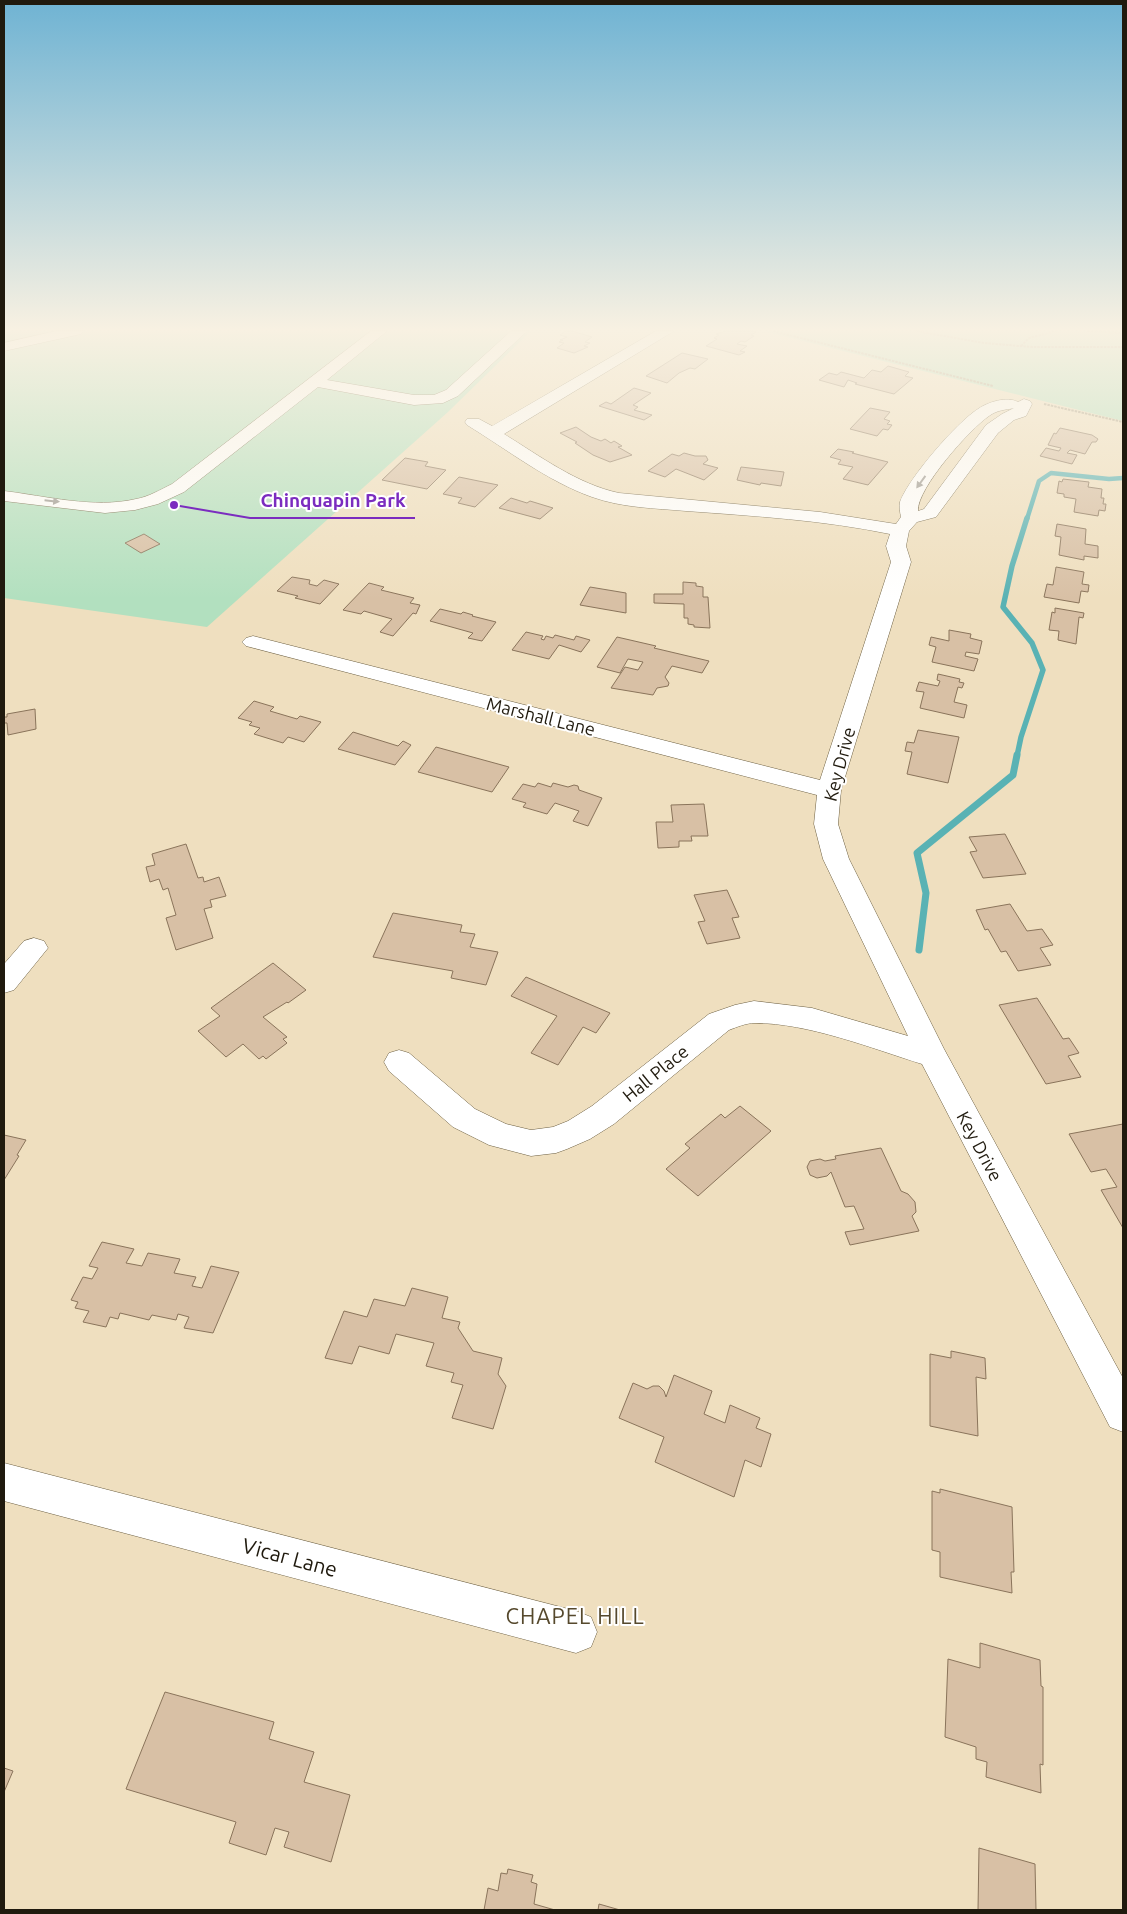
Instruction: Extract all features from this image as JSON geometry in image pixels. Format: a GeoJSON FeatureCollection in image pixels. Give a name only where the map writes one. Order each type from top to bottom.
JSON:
{"type":"FeatureCollection","features":[{"type":"Feature","properties":{"kind":"street"},"geometry":{"type":"LineString","coordinates":[[4,496],[115,507],[134,505],[160,497],[178,488],[265,420]]}},
{"type":"Feature","properties":{"kind":"street"},"geometry":{"type":"LineString","coordinates":[[493,433],[515,420]]}},
{"type":"Feature","properties":{"kind":"street","name":"Key Drive"},"geometry":{"type":"LineString","coordinates":[[972,420],[917,489],[909,503],[905,524],[896,546],[901,562],[829,790],[826,824],[836,859],[932,1055],[1123,1414]]}},
{"type":"Feature","properties":{"kind":"street"},"geometry":{"type":"LineString","coordinates":[[473,422],[574,482],[600,494],[623,499],[682,505],[905,524],[930,513],[992,429],[1004,420]]}},
{"type":"Feature","properties":{"kind":"street","name":"Marshall Lane"},"geometry":{"type":"LineString","coordinates":[[252,642],[829,790]]}},
{"type":"Feature","properties":{"kind":"street"},"geometry":{"type":"LineString","coordinates":[[4,982],[34,948]]}},
{"type":"Feature","properties":{"kind":"street","name":"Hall Place"},"geometry":{"type":"LineString","coordinates":[[399,1062],[464,1118],[500,1136],[531,1143],[556,1140],[579,1130],[603,1115],[719,1022],[735,1016],[754,1012],[812,1019],[932,1055]]}},
{"type":"Feature","properties":{"kind":"street","name":"Vicar Lane"},"geometry":{"type":"LineString","coordinates":[[4,1482],[576,1632]]}},
{"type":"Feature","properties":{"kind":"green space"},"geometry":{"type":"Polygon","coordinates":[[[4,420],[439,420],[207,627],[4,598],[4,420]]]}},
{"type":"Feature","properties":{"kind":"building"},"geometry":{"type":"Polygon","coordinates":[[[858,420],[888,420],[890,421],[887,424],[892,425],[888,430],[883,429],[877,436],[850,429],[858,420]]]}},
{"type":"Feature","properties":{"kind":"building"},"geometry":{"type":"Polygon","coordinates":[[[576,427],[601,441],[605,439],[611,443],[614,441],[622,446],[618,447],[632,455],[610,462],[593,455],[575,443],[577,442],[560,433],[576,427]]]}},
{"type":"Feature","properties":{"kind":"building"},"geometry":{"type":"Polygon","coordinates":[[[1060,428],[1092,435],[1098,439],[1096,442],[1092,442],[1085,454],[1070,450],[1067,453],[1077,455],[1072,464],[1040,456],[1046,448],[1059,451],[1061,448],[1048,445],[1054,433],[1056,434],[1060,428]]]}},
{"type":"Feature","properties":{"kind":"building"},"geometry":{"type":"Polygon","coordinates":[[[838,449],[888,462],[868,485],[843,479],[853,467],[838,464],[841,460],[830,457],[838,449]]]}},
{"type":"Feature","properties":{"kind":"building"},"geometry":{"type":"Polygon","coordinates":[[[684,453],[706,456],[708,460],[703,464],[718,468],[704,480],[676,469],[665,477],[648,471],[672,454],[679,456],[684,453]]]}},
{"type":"Feature","properties":{"kind":"building"},"geometry":{"type":"Polygon","coordinates":[[[405,458],[428,462],[425,466],[446,470],[427,489],[382,480],[405,458]]]}},
{"type":"Feature","properties":{"kind":"building"},"geometry":{"type":"Polygon","coordinates":[[[741,467],[784,472],[781,486],[761,483],[760,485],[737,480],[741,467]]]}},
{"type":"Feature","properties":{"kind":"building"},"geometry":{"type":"Polygon","coordinates":[[[459,477],[498,485],[475,507],[458,503],[462,498],[443,494],[459,477]]]}},
{"type":"Feature","properties":{"kind":"building"},"geometry":{"type":"Polygon","coordinates":[[[1063,479],[1089,482],[1088,487],[1102,489],[1101,498],[1104,498],[1103,504],[1106,504],[1105,511],[1099,510],[1098,516],[1074,512],[1076,499],[1064,497],[1064,494],[1057,493],[1059,481],[1062,482],[1063,479]]]}},
{"type":"Feature","properties":{"kind":"building"},"geometry":{"type":"Polygon","coordinates":[[[511,498],[553,508],[540,519],[499,508],[511,498]]]}},
{"type":"Feature","properties":{"kind":"building"},"geometry":{"type":"Polygon","coordinates":[[[1057,524],[1086,529],[1085,544],[1098,546],[1098,558],[1084,556],[1084,560],[1059,555],[1061,537],[1055,536],[1057,524]]]}},
{"type":"Feature","properties":{"kind":"building"},"geometry":{"type":"Polygon","coordinates":[[[144,534],[160,544],[141,553],[125,543],[144,534]]]}},
{"type":"Feature","properties":{"kind":"building"},"geometry":{"type":"Polygon","coordinates":[[[1056,567],[1084,572],[1082,584],[1089,585],[1088,592],[1081,591],[1079,603],[1044,597],[1047,584],[1053,585],[1056,567]]]}},
{"type":"Feature","properties":{"kind":"building"},"geometry":{"type":"Polygon","coordinates":[[[292,577],[310,580],[309,584],[317,586],[324,580],[339,584],[320,604],[277,591],[292,577]]]}},
{"type":"Feature","properties":{"kind":"building"},"geometry":{"type":"Polygon","coordinates":[[[683,582],[696,583],[696,586],[703,587],[703,597],[708,597],[710,628],[694,627],[694,625],[688,624],[688,618],[684,618],[684,604],[654,603],[654,594],[683,594],[683,582]]]}},
{"type":"Feature","properties":{"kind":"building"},"geometry":{"type":"Polygon","coordinates":[[[369,583],[384,587],[381,590],[414,598],[410,603],[420,605],[416,614],[413,613],[393,636],[380,632],[392,619],[364,611],[361,614],[343,610],[369,583]]]}},
{"type":"Feature","properties":{"kind":"building"},"geometry":{"type":"Polygon","coordinates":[[[590,587],[626,593],[626,613],[580,605],[590,587]]]}},
{"type":"Feature","properties":{"kind":"building"},"geometry":{"type":"Polygon","coordinates":[[[1055,608],[1084,613],[1083,618],[1079,617],[1076,644],[1058,640],[1059,631],[1049,630],[1052,612],[1055,613],[1055,608]]]}},
{"type":"Feature","properties":{"kind":"building"},"geometry":{"type":"Polygon","coordinates":[[[440,609],[461,614],[463,612],[496,622],[482,641],[468,638],[473,633],[430,621],[440,609]]]}},
{"type":"Feature","properties":{"kind":"building"},"geometry":{"type":"Polygon","coordinates":[[[949,630],[971,634],[970,638],[982,641],[979,654],[966,652],[965,656],[978,659],[974,671],[932,662],[936,647],[929,645],[931,637],[949,641],[949,630]]]}},
{"type":"Feature","properties":{"kind":"building"},"geometry":{"type":"Polygon","coordinates":[[[526,632],[543,636],[541,639],[544,640],[546,636],[553,638],[555,635],[574,640],[576,636],[590,640],[581,652],[559,645],[549,659],[512,650],[526,632]]]}},
{"type":"Feature","properties":{"kind":"building"},"geometry":{"type":"Polygon","coordinates":[[[617,637],[709,661],[702,673],[672,666],[665,677],[669,683],[668,686],[657,688],[653,695],[611,688],[625,667],[638,670],[643,662],[628,659],[620,673],[597,667],[617,637]]]}},
{"type":"Feature","properties":{"kind":"building"},"geometry":{"type":"Polygon","coordinates":[[[938,674],[960,679],[959,682],[964,683],[962,688],[958,687],[954,702],[967,705],[964,718],[920,708],[924,692],[916,691],[919,682],[938,686],[940,681],[937,680],[938,674]]]}},
{"type":"Feature","properties":{"kind":"building"},"geometry":{"type":"Polygon","coordinates":[[[254,701],[274,707],[270,711],[297,719],[300,716],[321,722],[304,742],[288,737],[283,743],[254,734],[260,728],[249,725],[252,722],[238,718],[254,701]]]}},
{"type":"Feature","properties":{"kind":"building"},"geometry":{"type":"Polygon","coordinates":[[[35,709],[36,729],[8,735],[7,723],[4,723],[4,717],[7,717],[7,714],[35,709]]]}},
{"type":"Feature","properties":{"kind":"building"},"geometry":{"type":"Polygon","coordinates":[[[918,730],[959,737],[948,783],[907,774],[912,752],[905,751],[907,742],[914,743],[918,730]]]}},
{"type":"Feature","properties":{"kind":"building"},"geometry":{"type":"Polygon","coordinates":[[[353,732],[398,746],[403,741],[411,745],[395,765],[338,749],[353,732]]]}},
{"type":"Feature","properties":{"kind":"building"},"geometry":{"type":"Polygon","coordinates":[[[436,747],[509,767],[492,792],[418,772],[436,747]]]}},
{"type":"Feature","properties":{"kind":"building"},"geometry":{"type":"Polygon","coordinates":[[[538,783],[551,787],[553,783],[568,787],[574,785],[578,786],[579,790],[602,798],[588,826],[573,821],[579,811],[555,803],[547,814],[523,807],[526,803],[512,799],[523,784],[535,787],[538,783]]]}},
{"type":"Feature","properties":{"kind":"building"},"geometry":{"type":"Polygon","coordinates":[[[704,804],[708,836],[691,836],[692,841],[679,841],[679,847],[658,848],[656,822],[673,822],[671,805],[704,804]]]}},
{"type":"Feature","properties":{"kind":"building"},"geometry":{"type":"Polygon","coordinates":[[[1005,834],[1026,874],[983,878],[970,852],[977,851],[969,837],[1005,834]]]}},
{"type":"Feature","properties":{"kind":"building"},"geometry":{"type":"Polygon","coordinates":[[[186,844],[198,878],[203,877],[204,882],[219,877],[226,896],[210,900],[212,907],[204,909],[213,938],[176,950],[166,918],[176,915],[168,888],[163,890],[159,879],[150,882],[146,867],[155,865],[152,854],[186,844]]]}},
{"type":"Feature","properties":{"kind":"building"},"geometry":{"type":"Polygon","coordinates":[[[727,890],[739,917],[732,918],[740,938],[707,944],[698,922],[705,921],[694,895],[727,890]]]}},
{"type":"Feature","properties":{"kind":"building"},"geometry":{"type":"Polygon","coordinates":[[[1010,904],[1027,931],[1042,929],[1053,945],[1040,948],[1051,965],[1018,971],[1006,951],[1001,952],[988,929],[985,930],[976,910],[1010,904]]]}},
{"type":"Feature","properties":{"kind":"building"},"geometry":{"type":"Polygon","coordinates":[[[393,913],[462,925],[460,932],[475,934],[470,947],[498,952],[486,985],[451,978],[453,971],[373,957],[393,913]]]}},
{"type":"Feature","properties":{"kind":"building"},"geometry":{"type":"Polygon","coordinates":[[[273,963],[306,990],[263,1017],[287,1037],[283,1039],[287,1043],[266,1059],[263,1056],[259,1059],[243,1044],[226,1057],[198,1031],[220,1016],[211,1008],[273,963]]]}},
{"type":"Feature","properties":{"kind":"building"},"geometry":{"type":"Polygon","coordinates":[[[526,977],[610,1013],[596,1033],[583,1027],[558,1065],[531,1053],[557,1016],[511,996],[526,977]]]}},
{"type":"Feature","properties":{"kind":"building"},"geometry":{"type":"Polygon","coordinates":[[[1037,998],[1063,1039],[1069,1038],[1079,1053],[1068,1056],[1081,1077],[1046,1084],[999,1005],[1037,998]]]}},
{"type":"Feature","properties":{"kind":"building"},"geometry":{"type":"Polygon","coordinates":[[[740,1106],[771,1131],[698,1196],[666,1169],[690,1148],[685,1144],[721,1114],[725,1118],[740,1106]]]}},
{"type":"Feature","properties":{"kind":"building"},"geometry":{"type":"Polygon","coordinates":[[[1123,1124],[1123,1228],[1101,1190],[1117,1187],[1106,1169],[1091,1172],[1069,1134],[1123,1124]]]}},
{"type":"Feature","properties":{"kind":"building"},"geometry":{"type":"Polygon","coordinates":[[[4,1135],[26,1140],[17,1155],[19,1156],[4,1180],[4,1135]]]}},
{"type":"Feature","properties":{"kind":"building"},"geometry":{"type":"Polygon","coordinates":[[[881,1148],[901,1191],[908,1194],[915,1202],[916,1212],[912,1216],[919,1231],[850,1245],[845,1232],[864,1229],[854,1206],[845,1207],[831,1172],[827,1176],[817,1178],[810,1175],[807,1167],[810,1161],[836,1159],[835,1156],[881,1148]]]}},
{"type":"Feature","properties":{"kind":"building"},"geometry":{"type":"Polygon","coordinates":[[[102,1242],[134,1249],[126,1263],[142,1266],[148,1253],[180,1259],[174,1273],[196,1277],[192,1286],[202,1288],[211,1266],[239,1272],[213,1333],[184,1328],[189,1317],[178,1314],[176,1320],[152,1315],[149,1320],[120,1313],[118,1319],[110,1317],[106,1327],[83,1322],[89,1311],[75,1308],[78,1302],[71,1300],[83,1277],[92,1279],[98,1268],[89,1266],[102,1242]]]}},
{"type":"Feature","properties":{"kind":"building"},"geometry":{"type":"Polygon","coordinates":[[[412,1288],[448,1297],[442,1318],[460,1322],[458,1328],[473,1351],[502,1358],[498,1374],[506,1386],[493,1429],[452,1418],[463,1385],[451,1382],[454,1373],[426,1366],[434,1343],[396,1334],[389,1354],[359,1346],[352,1364],[325,1358],[344,1311],[367,1317],[374,1299],[405,1306],[412,1288]]]}},
{"type":"Feature","properties":{"kind":"building"},"geometry":{"type":"Polygon","coordinates":[[[951,1351],[985,1358],[986,1379],[976,1377],[978,1436],[930,1426],[930,1354],[951,1358],[951,1351]]]}},
{"type":"Feature","properties":{"kind":"building"},"geometry":{"type":"Polygon","coordinates":[[[674,1375],[712,1391],[704,1414],[725,1423],[730,1405],[760,1418],[756,1428],[771,1434],[761,1467],[745,1460],[734,1497],[655,1462],[664,1437],[619,1418],[633,1383],[647,1389],[659,1386],[664,1391],[666,1397],[674,1375]]]}},
{"type":"Feature","properties":{"kind":"building"},"geometry":{"type":"Polygon","coordinates":[[[940,1489],[1012,1507],[1014,1572],[1011,1572],[1012,1593],[940,1577],[940,1552],[932,1550],[932,1491],[940,1493],[940,1489]]]}},
{"type":"Feature","properties":{"kind":"building"},"geometry":{"type":"Polygon","coordinates":[[[980,1643],[1040,1660],[1041,1686],[1043,1687],[1043,1765],[1040,1764],[1041,1793],[986,1777],[987,1762],[976,1759],[976,1747],[945,1737],[948,1659],[980,1668],[980,1643]]]}},
{"type":"Feature","properties":{"kind":"building"},"geometry":{"type":"Polygon","coordinates":[[[165,1692],[274,1722],[269,1739],[314,1752],[304,1782],[350,1795],[331,1862],[284,1847],[289,1832],[275,1828],[266,1855],[229,1843],[236,1822],[126,1789],[165,1692]]]}},
{"type":"Feature","properties":{"kind":"building"},"geometry":{"type":"Polygon","coordinates":[[[4,1768],[13,1771],[4,1792],[4,1768]]]}},
{"type":"Feature","properties":{"kind":"building"},"geometry":{"type":"Polygon","coordinates":[[[979,1848],[1035,1864],[1036,1910],[978,1910],[979,1848]]]}},
{"type":"Feature","properties":{"kind":"building"},"geometry":{"type":"Polygon","coordinates":[[[508,1869],[533,1875],[531,1882],[537,1884],[534,1904],[555,1910],[484,1910],[488,1888],[498,1891],[501,1873],[507,1874],[508,1869]]]}},
{"type":"Feature","properties":{"kind":"building"},"geometry":{"type":"Polygon","coordinates":[[[599,1904],[620,1910],[598,1910],[599,1904]]]}},
{"type":"Feature","properties":{"kind":"waterway"},"geometry":{"type":"LineString","coordinates":[[1027,519],[1039,481],[1051,473],[1109,479],[1123,478]]}},
{"type":"Feature","properties":{"kind":"waterway"},"geometry":{"type":"LineString","coordinates":[[1017,756],[1021,737],[1043,670],[1032,643],[1003,607],[1012,566],[1027,518]]}},
{"type":"Feature","properties":{"kind":"waterway"},"geometry":{"type":"LineString","coordinates":[[919,950],[926,893],[917,853],[1013,775],[1017,755]]}},
{"type":"Feature","properties":{"kind":"place","name":"Chinquapin Park"},"geometry":{"type":"Point","coordinates":[174,505]}},
{"type":"Feature","properties":{"kind":"district","name":"CHAPEL HILL"},"geometry":{"type":"Point","coordinates":[575,1615]}}]}
